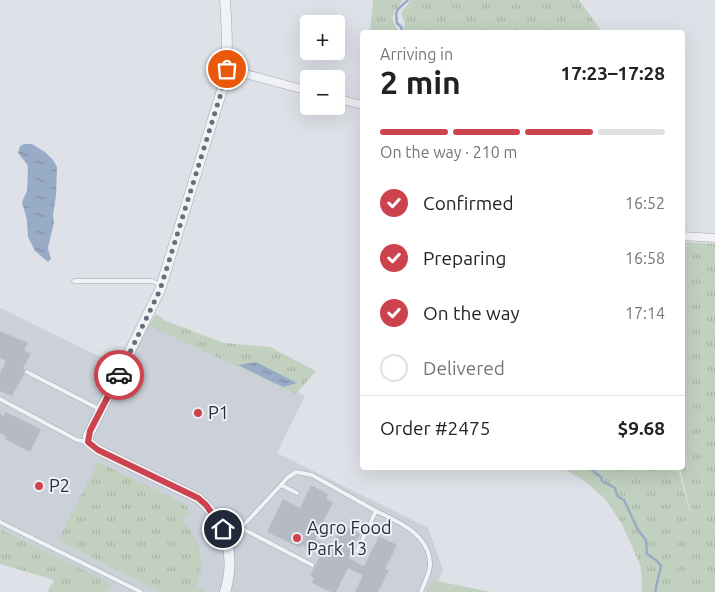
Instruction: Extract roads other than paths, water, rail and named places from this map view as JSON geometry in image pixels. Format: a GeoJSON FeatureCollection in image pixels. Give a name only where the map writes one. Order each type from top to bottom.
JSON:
{"type":"FeatureCollection","features":[{"type":"Feature","properties":{"kind":"street"},"geometry":{"type":"LineString","coordinates":[[225,0],[228,46],[227,69],[162,285],[143,328],[90,431],[88,442],[98,450],[198,498],[210,510],[224,531],[230,548],[231,563],[225,592]]}},
{"type":"Feature","properties":{"kind":"street"},"geometry":{"type":"LineString","coordinates":[[227,69],[300,89]]}},
{"type":"Feature","properties":{"kind":"street"},"geometry":{"type":"LineString","coordinates":[[345,100],[360,104]]}},
{"type":"Feature","properties":{"kind":"street"},"geometry":{"type":"LineString","coordinates":[[685,236],[715,238]]}},
{"type":"Feature","properties":{"kind":"lane"},"geometry":{"type":"LineString","coordinates":[[74,281],[152,281],[162,285]]}},
{"type":"Feature","properties":{"kind":"lane"},"geometry":{"type":"LineString","coordinates":[[27,372],[101,410]]}},
{"type":"Feature","properties":{"kind":"lane"},"geometry":{"type":"LineString","coordinates":[[0,399],[77,440],[88,442]]}},
{"type":"Feature","properties":{"kind":"lane"},"geometry":{"type":"LineString","coordinates":[[207,535],[241,528],[287,478],[296,472],[312,476],[395,520],[416,534],[428,552],[430,567],[421,592]]}},
{"type":"Feature","properties":{"kind":"lane"},"geometry":{"type":"LineString","coordinates":[[281,485],[297,493]]}},
{"type":"Feature","properties":{"kind":"lane"},"geometry":{"type":"LineString","coordinates":[[357,551],[376,511]]}},
{"type":"Feature","properties":{"kind":"lane"},"geometry":{"type":"LineString","coordinates":[[0,522],[141,592]]}},
{"type":"Feature","properties":{"kind":"lane"},"geometry":{"type":"LineString","coordinates":[[241,528],[312,565]]}},
{"type":"Feature","properties":{"kind":"water"},"geometry":{"type":"Polygon","coordinates":[[[32,144],[45,152],[57,167],[54,222],[48,248],[51,259],[48,262],[35,251],[28,237],[27,220],[22,202],[27,191],[28,168],[18,153],[20,146],[32,144]]]}},
{"type":"Feature","properties":{"kind":"water"},"geometry":{"type":"Polygon","coordinates":[[[256,362],[297,383],[283,387],[238,365],[256,362]]]}},
{"type":"Feature","properties":{"kind":"waterway"},"geometry":{"type":"LineString","coordinates":[[401,30],[402,28],[397,23],[396,14],[398,9],[408,0]]}},
{"type":"Feature","properties":{"kind":"waterway"},"geometry":{"type":"LineString","coordinates":[[593,470],[601,477],[602,481],[615,488],[617,496],[624,500],[638,530],[646,540],[647,554],[661,566],[655,592]]}},
{"type":"Feature","properties":{"kind":"place","name":"P1"},"geometry":{"type":"Point","coordinates":[198,413]}},
{"type":"Feature","properties":{"kind":"place","name":"P2"},"geometry":{"type":"Point","coordinates":[39,486]}},
{"type":"Feature","properties":{"kind":"place","name":"Agro Food Park 13"},"geometry":{"type":"Point","coordinates":[297,538]}}]}
